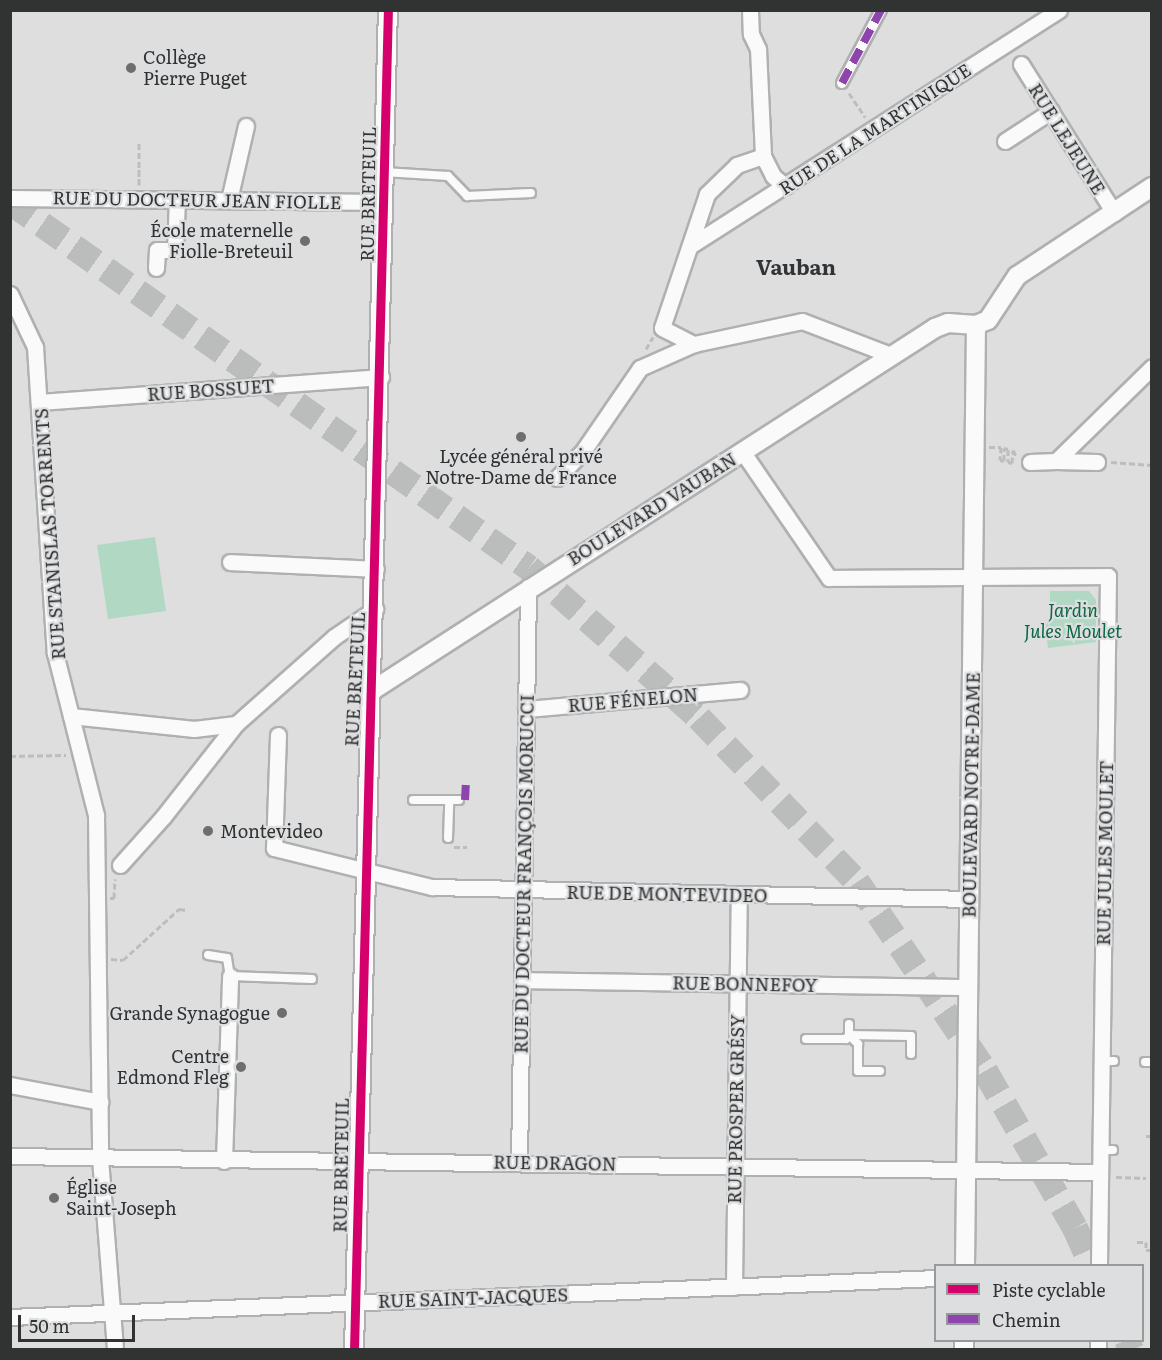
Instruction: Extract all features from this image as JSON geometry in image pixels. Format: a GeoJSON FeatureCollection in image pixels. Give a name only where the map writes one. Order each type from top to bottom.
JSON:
{"type":"FeatureCollection","features":[{"type":"Feature","properties":{"kind":"street","name":"RUE BRETEUIL"},"geometry":{"type":"LineString","coordinates":[[354,1350],[366,871],[373,799],[370,692],[375,609],[388,10]]}},
{"type":"Feature","properties":{"kind":"street"},"geometry":{"type":"LineString","coordinates":[[750,10],[751,34],[758,49],[763,156],[773,176],[784,186]]}},
{"type":"Feature","properties":{"kind":"street"},"geometry":{"type":"LineString","coordinates":[[842,83],[881,10]]}},
{"type":"Feature","properties":{"kind":"street","name":"RUE DE LA MARTINIQUE"},"geometry":{"type":"LineString","coordinates":[[690,246],[1059,10]]}},
{"type":"Feature","properties":{"kind":"street","name":"RUE LEJEUNE"},"geometry":{"type":"LineString","coordinates":[[1021,64],[1114,213]]}},
{"type":"Feature","properties":{"kind":"street"},"geometry":{"type":"LineString","coordinates":[[1005,141],[1051,111]]}},
{"type":"Feature","properties":{"kind":"street"},"geometry":{"type":"LineString","coordinates":[[229,200],[246,126]]}},
{"type":"Feature","properties":{"kind":"street"},"geometry":{"type":"LineString","coordinates":[[694,344],[662,328],[707,194],[737,165],[763,156]]}},
{"type":"Feature","properties":{"kind":"street"},"geometry":{"type":"LineString","coordinates":[[976,325],[996,310],[1017,276],[1152,188]]}},
{"type":"Feature","properties":{"kind":"street","name":"RUE DU DOCTEUR JEAN FIOLLE"},"geometry":{"type":"LineString","coordinates":[[10,198],[384,202]]}},
{"type":"Feature","properties":{"kind":"street"},"geometry":{"type":"LineString","coordinates":[[156,268],[157,250],[175,250],[177,199]]}},
{"type":"Feature","properties":{"kind":"street","name":"RUE STANISLAS TORRENTS"},"geometry":{"type":"LineString","coordinates":[[10,294],[35,347],[55,653],[96,815],[100,1158],[115,1350]]}},
{"type":"Feature","properties":{"kind":"street"},"geometry":{"type":"LineString","coordinates":[[557,478],[589,443],[640,368],[694,344],[802,321],[893,356]]}},
{"type":"Feature","properties":{"kind":"street","name":"BOULEVARD VAUBAN"},"geometry":{"type":"LineString","coordinates":[[370,692],[528,587],[935,328],[948,323],[976,325]]}},
{"type":"Feature","properties":{"kind":"street","name":"BOULEVARD NOTRE-DAME"},"geometry":{"type":"LineString","coordinates":[[965,1264],[976,325]]}},
{"type":"Feature","properties":{"kind":"street"},"geometry":{"type":"LineString","coordinates":[[1056,461],[1152,367]]}},
{"type":"Feature","properties":{"kind":"street","name":"RUE BOSSUET"},"geometry":{"type":"LineString","coordinates":[[40,402],[381,377]]}},
{"type":"Feature","properties":{"kind":"street"},"geometry":{"type":"LineString","coordinates":[[742,451],[829,578],[974,578]]}},
{"type":"Feature","properties":{"kind":"street"},"geometry":{"type":"LineString","coordinates":[[1030,462],[1097,462]]}},
{"type":"Feature","properties":{"kind":"street"},"geometry":{"type":"LineString","coordinates":[[230,562],[376,569]]}},
{"type":"Feature","properties":{"kind":"street","name":"RUE JULES MOULET"},"geometry":{"type":"LineString","coordinates":[[974,578],[1108,576],[1107,1150],[1100,1172],[1099,1264]]}},
{"type":"Feature","properties":{"kind":"street","name":"RUE DU DOCTEUR FRANÇOIS MORUCCI"},"geometry":{"type":"LineString","coordinates":[[519,1162],[528,587]]}},
{"type":"Feature","properties":{"kind":"street"},"geometry":{"type":"LineString","coordinates":[[118,871],[236,724],[334,637],[375,609]]}},
{"type":"Feature","properties":{"kind":"street","name":"RUE FÉNELON"},"geometry":{"type":"LineString","coordinates":[[526,709],[740,690]]}},
{"type":"Feature","properties":{"kind":"street"},"geometry":{"type":"LineString","coordinates":[[71,716],[195,729],[236,724]]}},
{"type":"Feature","properties":{"kind":"street","name":"RUE DE MONTEVIDEO"},"geometry":{"type":"LineString","coordinates":[[278,735],[274,848],[305,860],[366,871],[432,887],[524,891],[970,899]]}},
{"type":"Feature","properties":{"kind":"street","name":"RUE PROSPER GRÉSY"},"geometry":{"type":"LineString","coordinates":[[734,1287],[739,895]]}},
{"type":"Feature","properties":{"kind":"street"},"geometry":{"type":"LineString","coordinates":[[224,1161],[230,976]]}},
{"type":"Feature","properties":{"kind":"street","name":"RUE BONNEFOY"},"geometry":{"type":"LineString","coordinates":[[522,980],[738,984],[849,991],[969,987]]}},
{"type":"Feature","properties":{"kind":"street"},"geometry":{"type":"LineString","coordinates":[[10,1085],[100,1102]]}},
{"type":"Feature","properties":{"kind":"street","name":"RUE DRAGON"},"geometry":{"type":"LineString","coordinates":[[10,1156],[357,1163],[519,1162],[1100,1172]]}},
{"type":"Feature","properties":{"kind":"street","name":"RUE SAINT-JACQUES"},"geometry":{"type":"LineString","coordinates":[[10,1317],[934,1278]]}},
{"type":"Feature","properties":{"kind":"lane"},"geometry":{"type":"LineString","coordinates":[[384,172],[448,176],[467,196],[531,193]]}},
{"type":"Feature","properties":{"kind":"lane"},"geometry":{"type":"LineString","coordinates":[[413,800],[459,800]]}},
{"type":"Feature","properties":{"kind":"lane"},"geometry":{"type":"LineString","coordinates":[[448,838],[449,800]]}},
{"type":"Feature","properties":{"kind":"lane"},"geometry":{"type":"LineString","coordinates":[[208,955],[226,958],[230,976],[312,979]]}},
{"type":"Feature","properties":{"kind":"lane"},"geometry":{"type":"LineString","coordinates":[[806,1039],[846,1039],[849,1035],[849,1024]]}},
{"type":"Feature","properties":{"kind":"lane"},"geometry":{"type":"LineString","coordinates":[[849,1035],[910,1036],[911,1054]]}},
{"type":"Feature","properties":{"kind":"lane"},"geometry":{"type":"LineString","coordinates":[[849,1035],[858,1044],[858,1071],[880,1071]]}},
{"type":"Feature","properties":{"kind":"path"},"geometry":{"type":"LineString","coordinates":[[842,83],[873,129]]}},
{"type":"Feature","properties":{"kind":"path"},"geometry":{"type":"LineString","coordinates":[[139,142],[139,199]]}},
{"type":"Feature","properties":{"kind":"path"},"geometry":{"type":"LineString","coordinates":[[1001,447],[1000,460],[1004,461],[1004,448],[1008,449],[1008,462],[1012,463],[1013,450],[1017,451]]}},
{"type":"Feature","properties":{"kind":"path"},"geometry":{"type":"LineString","coordinates":[[1097,462],[1152,465]]}},
{"type":"Feature","properties":{"kind":"path"},"geometry":{"type":"LineString","coordinates":[[10,756],[58,756]]}},
{"type":"Feature","properties":{"kind":"path"},"geometry":{"type":"LineString","coordinates":[[448,847],[467,847]]}},
{"type":"Feature","properties":{"kind":"path"},"geometry":{"type":"LineString","coordinates":[[114,888],[118,871]]}},
{"type":"Feature","properties":{"kind":"path"},"geometry":{"type":"LineString","coordinates":[[106,959],[123,960],[179,909],[187,910]]}},
{"type":"Feature","properties":{"kind":"path"},"geometry":{"type":"LineString","coordinates":[[1146,1136],[1152,1136]]}},
{"type":"Feature","properties":{"kind":"path"},"geometry":{"type":"LineString","coordinates":[[1120,1177],[1146,1178]]}},
{"type":"Feature","properties":{"kind":"path"},"geometry":{"type":"LineString","coordinates":[[1137,1242],[1146,1242],[1146,1250],[1152,1250]]}},
{"type":"Feature","properties":{"kind":"green space"},"geometry":{"type":"Polygon","coordinates":[[[155,537],[166,611],[108,619],[97,545],[155,537]]]}},
{"type":"Feature","properties":{"kind":"green space","name":"Jardin Jules Moulet"},"geometry":{"type":"Polygon","coordinates":[[[1050,591],[1089,591],[1096,600],[1096,642],[1048,648],[1045,623],[1050,623],[1050,591]]]}},
{"type":"Feature","properties":{"kind":"tunnel"},"geometry":{"type":"LineString","coordinates":[[10,202],[529,568],[699,718],[857,882],[985,1071],[1075,1228],[1091,1264]]}},
{"type":"Feature","properties":{"kind":"tunnel"},"geometry":{"type":"LineString","coordinates":[[1128,1342],[1131,1350]]}},
{"type":"Feature","properties":{"kind":"marked path"},"geometry":{"type":"LineString","coordinates":[[842,83],[881,10]]}},
{"type":"Feature","properties":{"kind":"marked path"},"geometry":{"type":"LineString","coordinates":[[465,800],[466,779]]}},
{"type":"Feature","properties":{"kind":"cycle path"},"geometry":{"type":"LineString","coordinates":[[354,1350],[388,10]]}},
{"type":"Feature","properties":{"kind":"place","name":"Collège Pierre Puget"},"geometry":{"type":"Point","coordinates":[131,68]}},
{"type":"Feature","properties":{"kind":"place","name":"École maternelle Fiolle-Breteuil"},"geometry":{"type":"Point","coordinates":[305,241]}},
{"type":"Feature","properties":{"kind":"place","name":"Lycée général privé Notre-Dame de France"},"geometry":{"type":"Point","coordinates":[521,437]}},
{"type":"Feature","properties":{"kind":"place","name":"Montevideo"},"geometry":{"type":"Point","coordinates":[208,831]}},
{"type":"Feature","properties":{"kind":"place","name":"Grande Synagogue"},"geometry":{"type":"Point","coordinates":[282,1013]}},
{"type":"Feature","properties":{"kind":"place","name":"Centre Edmond Fleg"},"geometry":{"type":"Point","coordinates":[241,1067]}},
{"type":"Feature","properties":{"kind":"place","name":"Église Saint-Joseph"},"geometry":{"type":"Point","coordinates":[54,1198]}},
{"type":"Feature","properties":{"kind":"district","name":"Vauban"},"geometry":{"type":"Point","coordinates":[796,266]}}]}
